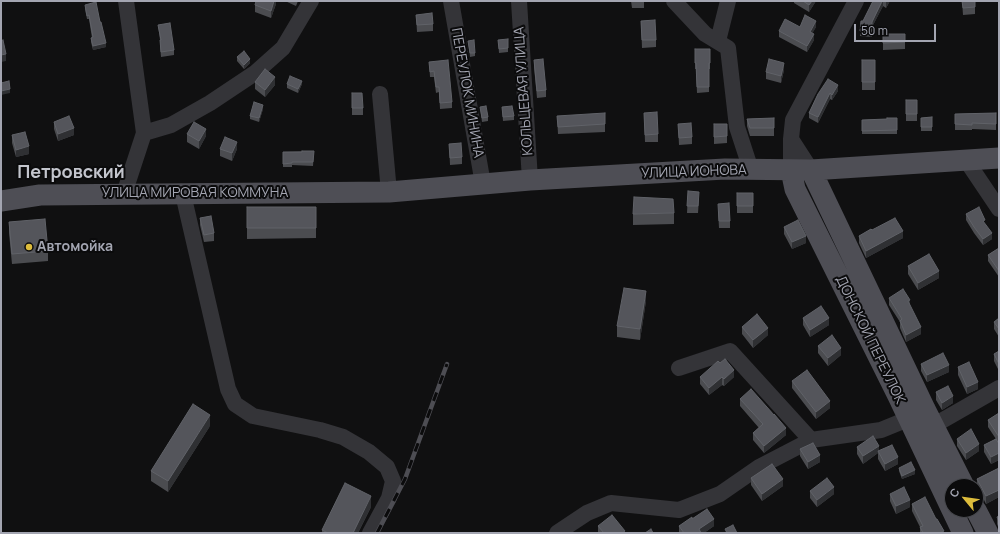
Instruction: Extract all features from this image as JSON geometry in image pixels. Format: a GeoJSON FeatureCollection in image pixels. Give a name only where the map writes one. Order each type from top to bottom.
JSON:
{"type":"FeatureCollection","features":[{"type":"Feature","properties":{"kind":"main road","name":"УЛИЦА ИОНОВА"},"geometry":{"type":"LineString","coordinates":[[390,192],[530,180],[725,169],[801,170],[999,158]]}},
{"type":"Feature","properties":{"kind":"main road","name":"ДОНСКОЙ ПЕРЕУЛОК"},"geometry":{"type":"LineString","coordinates":[[801,170],[921,422],[944,487]]}},
{"type":"Feature","properties":{"kind":"main road","name":"УЛИЦА МИРОВАЯ КОММУНА"},"geometry":{"type":"LineString","coordinates":[[1,198],[40,195],[390,192]]}},
{"type":"Feature","properties":{"kind":"main road","name":"ДОНСКОЙ ПЕРЕУЛОК"},"geometry":{"type":"LineString","coordinates":[[921,422],[959,478]]}},
{"type":"Feature","properties":{"kind":"main road","name":"ДОНСКОЙ ПЕРЕУЛОК"},"geometry":{"type":"LineString","coordinates":[[956,518],[963,533]]}},
{"type":"Feature","properties":{"kind":"main road"},"geometry":{"type":"LineString","coordinates":[[979,518],[983,531]]}},
{"type":"Feature","properties":{"kind":"street"},"geometry":{"type":"LineString","coordinates":[[124,194],[144,132],[126,1]]}},
{"type":"Feature","properties":{"kind":"street"},"geometry":{"type":"LineString","coordinates":[[144,132],[171,125],[210,103],[255,73],[283,48],[311,1]]}},
{"type":"Feature","properties":{"kind":"street","name":"ПЕРЕУЛОК МИНИНА"},"geometry":{"type":"LineString","coordinates":[[451,1],[483,184]]}},
{"type":"Feature","properties":{"kind":"street","name":"КОЛЬЦЕВАЯ УЛИЦА"},"geometry":{"type":"LineString","coordinates":[[519,1],[530,180]]}},
{"type":"Feature","properties":{"kind":"street"},"geometry":{"type":"LineString","coordinates":[[674,1],[705,34],[728,48],[737,127],[751,170]]}},
{"type":"Feature","properties":{"kind":"street"},"geometry":{"type":"LineString","coordinates":[[718,41],[728,1]]}},
{"type":"Feature","properties":{"kind":"street"},"geometry":{"type":"LineString","coordinates":[[801,170],[791,139],[793,120],[856,1]]}},
{"type":"Feature","properties":{"kind":"street"},"geometry":{"type":"LineString","coordinates":[[380,94],[390,192]]}},
{"type":"Feature","properties":{"kind":"street"},"geometry":{"type":"LineString","coordinates":[[966,160],[999,209]]}},
{"type":"Feature","properties":{"kind":"street"},"geometry":{"type":"LineString","coordinates":[[183,194],[228,389],[235,404],[253,416],[320,430],[343,437],[369,452],[387,467],[393,481],[390,498],[370,533]]}},
{"type":"Feature","properties":{"kind":"street"},"geometry":{"type":"LineString","coordinates":[[679,368],[730,350],[811,440]]}},
{"type":"Feature","properties":{"kind":"street"},"geometry":{"type":"LineString","coordinates":[[557,533],[587,513],[611,504],[679,510],[720,494],[759,467],[811,440],[881,430],[921,422],[999,388]]}},
{"type":"Feature","properties":{"kind":"building"},"geometry":{"type":"Polygon","coordinates":[[[256,1],[274,1],[271,11],[255,5],[256,1]]]}},
{"type":"Feature","properties":{"kind":"building"},"geometry":{"type":"Polygon","coordinates":[[[803,1],[812,1],[809,5],[803,1]]]}},
{"type":"Feature","properties":{"kind":"building"},"geometry":{"type":"Polygon","coordinates":[[[873,1],[882,1],[872,22],[872,31],[860,31],[861,21],[863,21],[873,1]]]}},
{"type":"Feature","properties":{"kind":"building"},"geometry":{"type":"Polygon","coordinates":[[[962,1],[975,1],[975,7],[963,8],[962,1]]]}},
{"type":"Feature","properties":{"kind":"building"},"geometry":{"type":"Polygon","coordinates":[[[96,2],[106,43],[93,46],[89,15],[87,16],[85,5],[96,2]]]}},
{"type":"Feature","properties":{"kind":"building"},"geometry":{"type":"Polygon","coordinates":[[[432,13],[433,24],[417,25],[416,15],[432,13]]]}},
{"type":"Feature","properties":{"kind":"building"},"geometry":{"type":"Polygon","coordinates":[[[805,15],[816,21],[810,32],[814,34],[807,46],[779,31],[785,19],[800,27],[805,15]]]}},
{"type":"Feature","properties":{"kind":"building"},"geometry":{"type":"Polygon","coordinates":[[[655,20],[656,40],[642,40],[641,21],[655,20]]]}},
{"type":"Feature","properties":{"kind":"building"},"geometry":{"type":"Polygon","coordinates":[[[170,23],[174,50],[161,52],[161,40],[158,25],[170,23]]]}},
{"type":"Feature","properties":{"kind":"building"},"geometry":{"type":"Polygon","coordinates":[[[883,34],[905,34],[905,42],[883,43],[883,34]]]}},
{"type":"Feature","properties":{"kind":"building"},"geometry":{"type":"Polygon","coordinates":[[[508,39],[508,48],[499,49],[498,40],[508,39]]]}},
{"type":"Feature","properties":{"kind":"building"},"geometry":{"type":"Polygon","coordinates":[[[3,40],[6,54],[1,55],[1,41],[3,40]]]}},
{"type":"Feature","properties":{"kind":"building"},"geometry":{"type":"Polygon","coordinates":[[[474,40],[475,53],[470,53],[468,41],[474,40]]]}},
{"type":"Feature","properties":{"kind":"building"},"geometry":{"type":"Polygon","coordinates":[[[695,49],[710,49],[709,87],[697,87],[695,49]]]}},
{"type":"Feature","properties":{"kind":"building"},"geometry":{"type":"Polygon","coordinates":[[[244,51],[250,59],[244,65],[237,57],[244,51]]]}},
{"type":"Feature","properties":{"kind":"building"},"geometry":{"type":"Polygon","coordinates":[[[543,59],[546,90],[537,91],[534,60],[543,59]]]}},
{"type":"Feature","properties":{"kind":"building"},"geometry":{"type":"Polygon","coordinates":[[[769,59],[784,63],[781,76],[766,72],[769,59]]]}},
{"type":"Feature","properties":{"kind":"building"},"geometry":{"type":"Polygon","coordinates":[[[448,60],[452,102],[440,103],[439,87],[436,87],[434,71],[430,72],[429,62],[448,60]]]}},
{"type":"Feature","properties":{"kind":"building"},"geometry":{"type":"Polygon","coordinates":[[[862,60],[875,60],[875,82],[862,82],[862,60]]]}},
{"type":"Feature","properties":{"kind":"building"},"geometry":{"type":"Polygon","coordinates":[[[265,69],[275,77],[265,90],[255,82],[265,69]]]}},
{"type":"Feature","properties":{"kind":"building"},"geometry":{"type":"Polygon","coordinates":[[[290,76],[302,81],[298,89],[287,84],[290,76]]]}},
{"type":"Feature","properties":{"kind":"building"},"geometry":{"type":"Polygon","coordinates":[[[828,79],[838,85],[832,95],[830,93],[818,117],[809,113],[818,94],[828,79]]]}},
{"type":"Feature","properties":{"kind":"building"},"geometry":{"type":"Polygon","coordinates":[[[9,81],[10,89],[1,91],[1,83],[9,81]]]}},
{"type":"Feature","properties":{"kind":"building"},"geometry":{"type":"Polygon","coordinates":[[[352,93],[362,93],[363,108],[352,108],[352,93]]]}},
{"type":"Feature","properties":{"kind":"building"},"geometry":{"type":"Polygon","coordinates":[[[906,100],[917,100],[917,114],[906,114],[906,100]]]}},
{"type":"Feature","properties":{"kind":"building"},"geometry":{"type":"Polygon","coordinates":[[[254,102],[263,105],[259,118],[250,116],[254,102]]]}},
{"type":"Feature","properties":{"kind":"building"},"geometry":{"type":"Polygon","coordinates":[[[486,106],[488,117],[482,118],[480,107],[486,106]]]}},
{"type":"Feature","properties":{"kind":"building"},"geometry":{"type":"Polygon","coordinates":[[[512,106],[514,116],[503,117],[502,107],[512,106]]]}},
{"type":"Feature","properties":{"kind":"building"},"geometry":{"type":"Polygon","coordinates":[[[657,112],[658,134],[645,135],[644,113],[657,112]]]}},
{"type":"Feature","properties":{"kind":"building"},"geometry":{"type":"Polygon","coordinates":[[[605,113],[605,124],[558,127],[557,116],[605,113]]]}},
{"type":"Feature","properties":{"kind":"building"},"geometry":{"type":"Polygon","coordinates":[[[996,113],[996,124],[955,124],[955,114],[996,113]]]}},
{"type":"Feature","properties":{"kind":"building"},"geometry":{"type":"Polygon","coordinates":[[[69,116],[74,128],[58,134],[54,122],[69,116]]]}},
{"type":"Feature","properties":{"kind":"building"},"geometry":{"type":"Polygon","coordinates":[[[932,117],[932,127],[921,127],[921,118],[932,117]]]}},
{"type":"Feature","properties":{"kind":"building"},"geometry":{"type":"Polygon","coordinates":[[[774,118],[774,128],[750,128],[747,119],[774,118]]]}},
{"type":"Feature","properties":{"kind":"building"},"geometry":{"type":"Polygon","coordinates":[[[897,118],[897,130],[862,131],[862,120],[897,118]]]}},
{"type":"Feature","properties":{"kind":"building"},"geometry":{"type":"Polygon","coordinates":[[[194,122],[206,129],[199,141],[187,134],[194,122]]]}},
{"type":"Feature","properties":{"kind":"building"},"geometry":{"type":"Polygon","coordinates":[[[691,123],[692,137],[679,138],[678,124],[691,123]]]}},
{"type":"Feature","properties":{"kind":"building"},"geometry":{"type":"Polygon","coordinates":[[[714,124],[727,124],[727,136],[714,137],[714,124]]]}},
{"type":"Feature","properties":{"kind":"building"},"geometry":{"type":"Polygon","coordinates":[[[25,132],[29,146],[16,150],[12,135],[25,132]]]}},
{"type":"Feature","properties":{"kind":"building"},"geometry":{"type":"Polygon","coordinates":[[[225,137],[237,142],[232,153],[220,149],[225,137]]]}},
{"type":"Feature","properties":{"kind":"building"},"geometry":{"type":"Polygon","coordinates":[[[461,143],[462,157],[450,158],[449,144],[461,143]]]}},
{"type":"Feature","properties":{"kind":"building"},"geometry":{"type":"Polygon","coordinates":[[[314,151],[313,162],[292,162],[283,164],[283,152],[314,151]]]}},
{"type":"Feature","properties":{"kind":"building"},"geometry":{"type":"Polygon","coordinates":[[[688,191],[699,192],[698,206],[687,206],[688,191]]]}},
{"type":"Feature","properties":{"kind":"building"},"geometry":{"type":"Polygon","coordinates":[[[737,193],[753,193],[753,206],[737,206],[737,193]]]}},
{"type":"Feature","properties":{"kind":"building"},"geometry":{"type":"Polygon","coordinates":[[[634,197],[673,199],[674,213],[633,214],[634,197]]]}},
{"type":"Feature","properties":{"kind":"building"},"geometry":{"type":"Polygon","coordinates":[[[729,203],[730,221],[719,221],[718,204],[729,203]]]}},
{"type":"Feature","properties":{"kind":"building"},"geometry":{"type":"Polygon","coordinates":[[[247,207],[316,207],[316,228],[247,228],[247,207]]]}},
{"type":"Feature","properties":{"kind":"building"},"geometry":{"type":"Polygon","coordinates":[[[979,207],[985,220],[983,221],[992,233],[983,239],[966,214],[979,207]]]}},
{"type":"Feature","properties":{"kind":"building"},"geometry":{"type":"Polygon","coordinates":[[[211,216],[214,233],[204,235],[200,218],[211,216]]]}},
{"type":"Feature","properties":{"kind":"building"},"geometry":{"type":"Polygon","coordinates":[[[895,218],[903,231],[866,251],[859,236],[895,218]]]}},
{"type":"Feature","properties":{"kind":"building","name":"Автомойка"},"geometry":{"type":"Polygon","coordinates":[[[45,219],[48,251],[12,254],[9,222],[45,219]]]}},
{"type":"Feature","properties":{"kind":"building"},"geometry":{"type":"Polygon","coordinates":[[[798,220],[806,236],[792,242],[784,227],[798,220]]]}},
{"type":"Feature","properties":{"kind":"building"},"geometry":{"type":"Polygon","coordinates":[[[999,248],[999,271],[988,255],[999,248]]]}},
{"type":"Feature","properties":{"kind":"building"},"geometry":{"type":"Polygon","coordinates":[[[929,254],[939,271],[918,283],[908,266],[929,254]]]}},
{"type":"Feature","properties":{"kind":"building"},"geometry":{"type":"Polygon","coordinates":[[[624,288],[646,291],[640,329],[617,326],[624,288]]]}},
{"type":"Feature","properties":{"kind":"building"},"geometry":{"type":"Polygon","coordinates":[[[903,289],[910,300],[908,301],[921,327],[906,335],[900,321],[902,319],[889,298],[903,289]]]}},
{"type":"Feature","properties":{"kind":"building"},"geometry":{"type":"Polygon","coordinates":[[[821,306],[829,318],[810,330],[803,318],[821,306]]]}},
{"type":"Feature","properties":{"kind":"building"},"geometry":{"type":"Polygon","coordinates":[[[757,314],[768,328],[753,340],[742,327],[757,314]]]}},
{"type":"Feature","properties":{"kind":"building"},"geometry":{"type":"Polygon","coordinates":[[[999,318],[999,329],[994,322],[999,318]]]}},
{"type":"Feature","properties":{"kind":"building"},"geometry":{"type":"Polygon","coordinates":[[[832,335],[841,348],[828,358],[818,346],[832,335]]]}},
{"type":"Feature","properties":{"kind":"building"},"geometry":{"type":"Polygon","coordinates":[[[999,351],[999,364],[994,354],[999,351]]]}},
{"type":"Feature","properties":{"kind":"building"},"geometry":{"type":"Polygon","coordinates":[[[943,353],[949,365],[927,375],[921,364],[943,353]]]}},
{"type":"Feature","properties":{"kind":"building"},"geometry":{"type":"Polygon","coordinates":[[[725,359],[734,370],[724,379],[722,377],[709,388],[700,377],[718,361],[720,363],[725,359]]]}},
{"type":"Feature","properties":{"kind":"building"},"geometry":{"type":"Polygon","coordinates":[[[969,362],[978,382],[967,387],[958,367],[969,362]]]}},
{"type":"Feature","properties":{"kind":"building"},"geometry":{"type":"Polygon","coordinates":[[[807,370],[830,401],[816,412],[792,381],[807,370]]]}},
{"type":"Feature","properties":{"kind":"building"},"geometry":{"type":"Polygon","coordinates":[[[948,386],[953,396],[942,403],[936,392],[948,386]]]}},
{"type":"Feature","properties":{"kind":"building"},"geometry":{"type":"Polygon","coordinates":[[[751,389],[786,428],[764,446],[753,433],[763,424],[740,399],[751,389]]]}},
{"type":"Feature","properties":{"kind":"building"},"geometry":{"type":"Polygon","coordinates":[[[193,404],[210,415],[168,481],[151,471],[193,404]]]}},
{"type":"Feature","properties":{"kind":"building"},"geometry":{"type":"Polygon","coordinates":[[[999,413],[999,437],[988,420],[999,413]]]}},
{"type":"Feature","properties":{"kind":"building"},"geometry":{"type":"Polygon","coordinates":[[[971,429],[979,444],[966,453],[957,439],[971,429]]]}},
{"type":"Feature","properties":{"kind":"building"},"geometry":{"type":"Polygon","coordinates":[[[873,436],[879,446],[863,456],[857,447],[873,436]]]}},
{"type":"Feature","properties":{"kind":"building"},"geometry":{"type":"Polygon","coordinates":[[[996,439],[999,444],[999,453],[991,457],[984,445],[996,439]]]}},
{"type":"Feature","properties":{"kind":"building"},"geometry":{"type":"Polygon","coordinates":[[[813,443],[820,455],[808,462],[800,449],[813,443]]]}},
{"type":"Feature","properties":{"kind":"building"},"geometry":{"type":"Polygon","coordinates":[[[892,445],[898,457],[885,464],[878,451],[892,445]]]}},
{"type":"Feature","properties":{"kind":"building"},"geometry":{"type":"Polygon","coordinates":[[[911,462],[915,470],[902,476],[899,468],[911,462]]]}},
{"type":"Feature","properties":{"kind":"building"},"geometry":{"type":"Polygon","coordinates":[[[772,464],[783,479],[762,494],[751,478],[772,464]]]}},
{"type":"Feature","properties":{"kind":"building"},"geometry":{"type":"Polygon","coordinates":[[[999,468],[999,490],[986,496],[984,492],[984,478],[979,478],[999,468]]]}},
{"type":"Feature","properties":{"kind":"building"},"geometry":{"type":"Polygon","coordinates":[[[827,478],[834,487],[817,500],[810,491],[827,478]]]}},
{"type":"Feature","properties":{"kind":"building"},"geometry":{"type":"Polygon","coordinates":[[[345,483],[371,496],[353,533],[328,533],[322,530],[345,483]]]}},
{"type":"Feature","properties":{"kind":"building"},"geometry":{"type":"Polygon","coordinates":[[[904,487],[910,500],[896,506],[890,494],[904,487]]]}},
{"type":"Feature","properties":{"kind":"building"},"geometry":{"type":"Polygon","coordinates":[[[925,497],[944,531],[940,533],[923,533],[920,527],[923,526],[912,504],[925,497]]]}},
{"type":"Feature","properties":{"kind":"building"},"geometry":{"type":"Polygon","coordinates":[[[707,509],[714,519],[699,529],[701,533],[684,533],[679,526],[707,509]]]}},
{"type":"Feature","properties":{"kind":"building"},"geometry":{"type":"Polygon","coordinates":[[[612,515],[625,531],[622,533],[604,533],[598,526],[612,515]]]}},
{"type":"Feature","properties":{"kind":"building"},"geometry":{"type":"Polygon","coordinates":[[[733,525],[737,533],[727,533],[725,529],[733,525]]]}},
{"type":"Feature","properties":{"kind":"building"},"geometry":{"type":"Polygon","coordinates":[[[651,529],[653,533],[645,533],[651,529]]]}},
{"type":"Feature","properties":{"kind":"railway"},"geometry":{"type":"LineString","coordinates":[[377,533],[405,479],[447,364]]}},
{"type":"Feature","properties":{"kind":"place","name":"Автомойка"},"geometry":{"type":"Point","coordinates":[29,247]}},
{"type":"Feature","properties":{"kind":"district","name":"Петровский"},"geometry":{"type":"Point","coordinates":[71,173]}}]}
